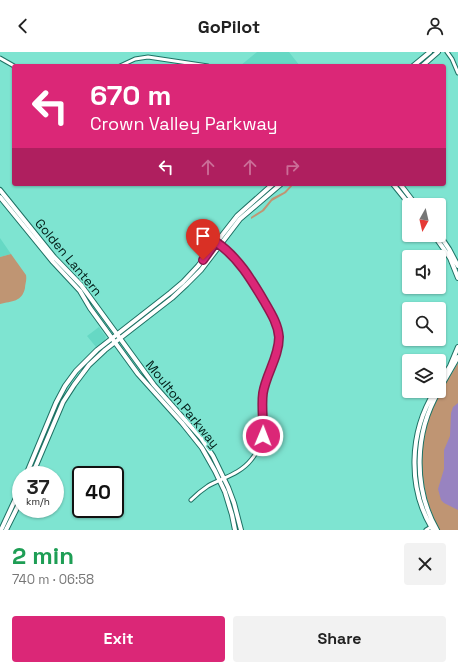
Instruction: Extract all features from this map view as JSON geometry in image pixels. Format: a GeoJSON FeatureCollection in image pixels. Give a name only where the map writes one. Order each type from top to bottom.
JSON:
{"type":"FeatureCollection","features":[{"type":"Feature","properties":{"kind":"main road"},"geometry":{"type":"LineString","coordinates":[[415,64],[430,52]]}},
{"type":"Feature","properties":{"kind":"main road"},"geometry":{"type":"LineString","coordinates":[[424,64],[438,52]]}},
{"type":"Feature","properties":{"kind":"main road"},"geometry":{"type":"LineString","coordinates":[[36,466],[58,411],[68,392],[89,365],[172,298],[187,284],[201,270],[237,216],[271,186]]}},
{"type":"Feature","properties":{"kind":"main road"},"geometry":{"type":"LineString","coordinates":[[30,466],[64,386],[82,363],[96,350],[181,284],[240,219],[279,186]]}},
{"type":"Feature","properties":{"kind":"main road"},"geometry":{"type":"LineString","coordinates":[[395,186],[404,198]]}},
{"type":"Feature","properties":{"kind":"main road"},"geometry":{"type":"LineString","coordinates":[[402,186],[411,198]]}},
{"type":"Feature","properties":{"kind":"main road","name":"Golden Lantern"},"geometry":{"type":"LineString","coordinates":[[0,190],[56,259],[72,275],[120,339]]}},
{"type":"Feature","properties":{"kind":"main road","name":"Golden Lantern"},"geometry":{"type":"LineString","coordinates":[[0,197],[40,247],[80,291],[90,308],[116,343]]}},
{"type":"Feature","properties":{"kind":"main road"},"geometry":{"type":"LineString","coordinates":[[439,242],[454,266],[458,278]]}},
{"type":"Feature","properties":{"kind":"main road"},"geometry":{"type":"LineString","coordinates":[[444,242],[458,266]]}},
{"type":"Feature","properties":{"kind":"main road"},"geometry":{"type":"LineString","coordinates":[[40,247],[43,248],[52,258],[56,259],[61,271]]}},
{"type":"Feature","properties":{"kind":"main road"},"geometry":{"type":"LineString","coordinates":[[86,293],[90,303],[90,308],[95,309],[102,318],[105,317]]}},
{"type":"Feature","properties":{"kind":"main road","name":"Moulton Parkway"},"geometry":{"type":"LineString","coordinates":[[120,339],[154,385],[201,438],[213,456],[222,479],[235,530]]}},
{"type":"Feature","properties":{"kind":"main road","name":"Moulton Parkway"},"geometry":{"type":"LineString","coordinates":[[116,343],[146,384],[202,448],[222,479],[234,503],[241,530]]}},
{"type":"Feature","properties":{"kind":"main road"},"geometry":{"type":"LineString","coordinates":[[446,373],[458,347]]}},
{"type":"Feature","properties":{"kind":"main road"},"geometry":{"type":"LineString","coordinates":[[446,378],[458,357]]}},
{"type":"Feature","properties":{"kind":"main road"},"geometry":{"type":"LineString","coordinates":[[431,398],[422,418],[417,435],[414,460],[418,494],[434,529]]}},
{"type":"Feature","properties":{"kind":"main road"},"geometry":{"type":"LineString","coordinates":[[434,529],[420,476],[420,448],[429,412],[436,398]]}},
{"type":"Feature","properties":{"kind":"main road"},"geometry":{"type":"LineString","coordinates":[[1,530],[12,506]]}},
{"type":"Feature","properties":{"kind":"main road"},"geometry":{"type":"LineString","coordinates":[[428,509],[427,511],[434,529]]}},
{"type":"Feature","properties":{"kind":"main road"},"geometry":{"type":"LineString","coordinates":[[6,530],[12,518]]}},
{"type":"Feature","properties":{"kind":"street"},"geometry":{"type":"LineString","coordinates":[[447,52],[458,73]]}},
{"type":"Feature","properties":{"kind":"street"},"geometry":{"type":"LineString","coordinates":[[124,64],[135,59],[148,57],[195,64]]}},
{"type":"Feature","properties":{"kind":"street"},"geometry":{"type":"LineString","coordinates":[[0,58],[12,65]]}},
{"type":"Feature","properties":{"kind":"street"},"geometry":{"type":"LineString","coordinates":[[191,500],[206,487],[237,472],[247,465],[255,454],[263,436],[263,393],[267,377],[278,350],[279,337],[274,320],[249,276],[232,255],[218,244]]}},
{"type":"Feature","properties":{"kind":"street"},"geometry":{"type":"LineString","coordinates":[[426,530],[434,529]]}},
{"type":"Feature","properties":{"kind":"shaded area"},"geometry":{"type":"Polygon","coordinates":[[[257,52],[289,52],[298,64],[242,64],[257,52]]]}},
{"type":"Feature","properties":{"kind":"shaded area"},"geometry":{"type":"Polygon","coordinates":[[[290,186],[292,186],[286,193],[272,201],[264,211],[251,219],[251,217],[262,210],[272,198],[284,192],[290,186]]]}},
{"type":"Feature","properties":{"kind":"shaded area"},"geometry":{"type":"Polygon","coordinates":[[[0,238],[11,254],[0,257],[0,238]]]}},
{"type":"Feature","properties":{"kind":"shaded area"},"geometry":{"type":"Polygon","coordinates":[[[11,254],[26,275],[24,293],[16,300],[0,304],[0,257],[11,254]]]}},
{"type":"Feature","properties":{"kind":"shaded area"},"geometry":{"type":"Polygon","coordinates":[[[99,327],[106,337],[105,340],[96,347],[87,336],[99,327]]]}},
{"type":"Feature","properties":{"kind":"shaded area"},"geometry":{"type":"Polygon","coordinates":[[[458,363],[458,530],[439,530],[427,498],[422,465],[425,433],[437,398],[446,398],[446,383],[458,363]]]}},
{"type":"Feature","properties":{"kind":"shaded area"},"geometry":{"type":"Polygon","coordinates":[[[458,403],[458,510],[441,500],[438,489],[444,469],[444,450],[450,436],[451,413],[453,407],[458,403]]]}},
{"type":"Feature","properties":{"kind":"route"},"geometry":{"type":"LineString","coordinates":[[203,260],[216,242],[232,255],[249,276],[272,314],[276,325],[279,337],[278,350],[267,377],[263,393],[263,436]]}}]}
